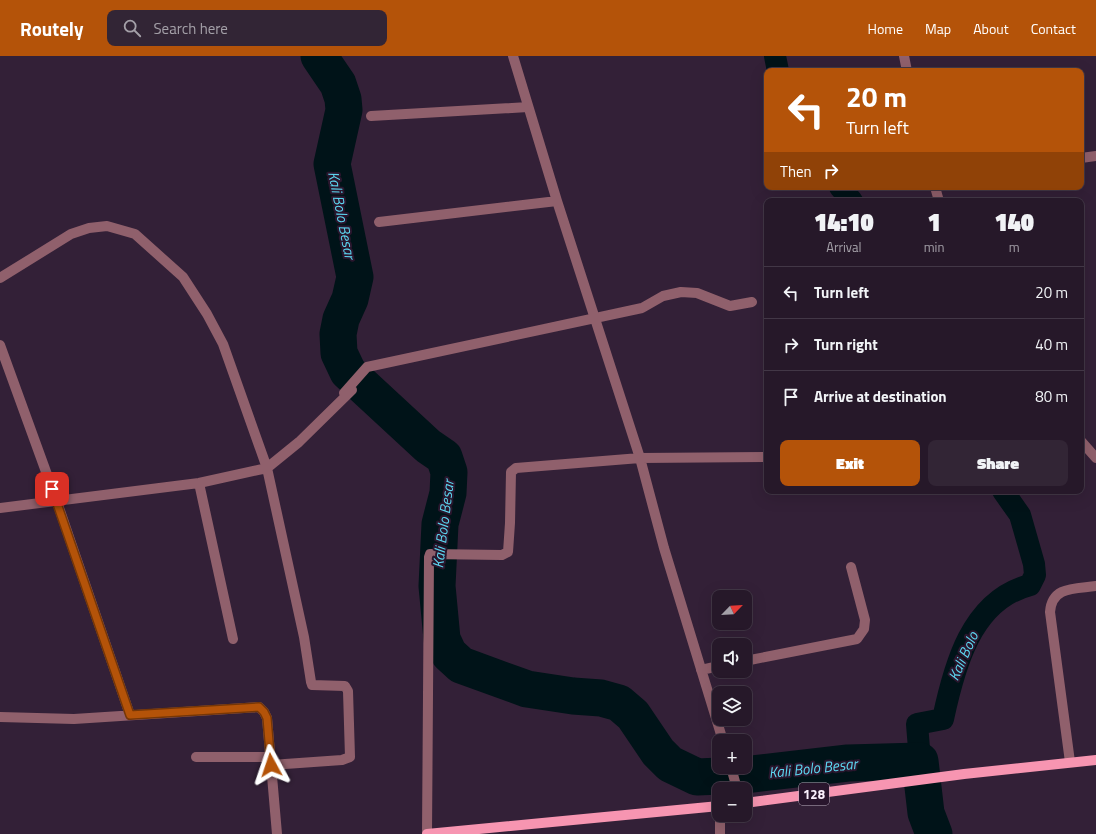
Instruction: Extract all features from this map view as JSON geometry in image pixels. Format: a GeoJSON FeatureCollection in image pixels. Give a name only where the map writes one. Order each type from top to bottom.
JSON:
{"type":"FeatureCollection","features":[{"type":"Feature","properties":{"kind":"main road"},"geometry":{"type":"LineString","coordinates":[[1070,762],[1096,760]]}},
{"type":"Feature","properties":{"kind":"main road","name":"128"},"geometry":{"type":"LineString","coordinates":[[752,802],[964,774],[1070,762]]}},
{"type":"Feature","properties":{"kind":"main road"},"geometry":{"type":"LineString","coordinates":[[434,834],[712,807]]}},
{"type":"Feature","properties":{"kind":"street"},"geometry":{"type":"LineString","coordinates":[[512,56],[594,318],[640,458],[721,734]]}},
{"type":"Feature","properties":{"kind":"street"},"geometry":{"type":"LineString","coordinates":[[904,56],[906,68]]}},
{"type":"Feature","properties":{"kind":"street"},"geometry":{"type":"LineString","coordinates":[[371,116],[528,107]]}},
{"type":"Feature","properties":{"kind":"street"},"geometry":{"type":"LineString","coordinates":[[1084,158],[1096,156]]}},
{"type":"Feature","properties":{"kind":"street"},"geometry":{"type":"LineString","coordinates":[[379,222],[557,201]]}},
{"type":"Feature","properties":{"kind":"street"},"geometry":{"type":"LineString","coordinates":[[0,278],[71,234],[89,228],[107,226],[135,234],[183,277],[207,314],[223,344],[267,468],[304,637],[312,685],[345,686],[347,688],[350,757],[347,760],[270,761],[196,757]]}},
{"type":"Feature","properties":{"kind":"street"},"geometry":{"type":"LineString","coordinates":[[344,393],[367,367],[642,308],[663,296],[681,292],[697,293],[721,304],[730,306],[752,302]]}},
{"type":"Feature","properties":{"kind":"street"},"geometry":{"type":"LineString","coordinates":[[0,346],[57,502],[130,715]]}},
{"type":"Feature","properties":{"kind":"street"},"geometry":{"type":"LineString","coordinates":[[0,508],[199,483],[267,468],[299,442],[354,388]]}},
{"type":"Feature","properties":{"kind":"street"},"geometry":{"type":"LineString","coordinates":[[1084,444],[1096,458]]}},
{"type":"Feature","properties":{"kind":"street"},"geometry":{"type":"LineString","coordinates":[[434,834],[429,557],[433,553],[502,555],[508,552],[512,470],[640,458],[764,457]]}},
{"type":"Feature","properties":{"kind":"street"},"geometry":{"type":"LineString","coordinates":[[199,483],[233,639]]}},
{"type":"Feature","properties":{"kind":"street"},"geometry":{"type":"LineString","coordinates":[[752,660],[857,639],[864,629],[865,620],[851,567]]}},
{"type":"Feature","properties":{"kind":"street"},"geometry":{"type":"LineString","coordinates":[[1070,762],[1050,612],[1051,602],[1057,595],[1066,590],[1096,586]]}},
{"type":"Feature","properties":{"kind":"street"},"geometry":{"type":"LineString","coordinates":[[701,670],[712,668]]}},
{"type":"Feature","properties":{"kind":"street"},"geometry":{"type":"LineString","coordinates":[[0,717],[74,719],[259,707],[267,718],[277,834]]}},
{"type":"Feature","properties":{"kind":"street"},"geometry":{"type":"LineString","coordinates":[[720,822],[720,834]]}},
{"type":"Feature","properties":{"kind":"waterway","name":"Kali Bolo Besar"},"geometry":{"type":"LineString","coordinates":[[319,56],[338,84],[343,99],[344,110],[332,164],[355,277],[350,299],[341,319],[338,334],[339,353],[348,372],[428,446],[444,457],[449,472],[448,493],[440,524],[437,586],[442,639],[449,654],[461,665],[527,689],[573,696],[601,698],[619,703],[633,715],[658,752],[670,764],[697,777],[744,775],[848,763],[920,761],[926,813],[934,834]]}},
{"type":"Feature","properties":{"kind":"waterway","name":"Kali Bolo"},"geometry":{"type":"LineString","coordinates":[[775,56],[777,68]]}},
{"type":"Feature","properties":{"kind":"waterway","name":"Kali Bolo"},"geometry":{"type":"LineString","coordinates":[[843,190],[849,198]]}},
{"type":"Feature","properties":{"kind":"waterway","name":"Kali Bolo"},"geometry":{"type":"LineString","coordinates":[[920,761],[917,724],[943,719],[947,699],[960,658],[968,638],[979,620],[993,605],[1010,593],[1030,585],[1035,575],[1034,564],[1020,515],[1005,494]]}},
{"type":"Feature","properties":{"kind":"route"},"geometry":{"type":"LineString","coordinates":[[52,489],[130,715],[259,707],[267,718],[271,765]]}}]}
